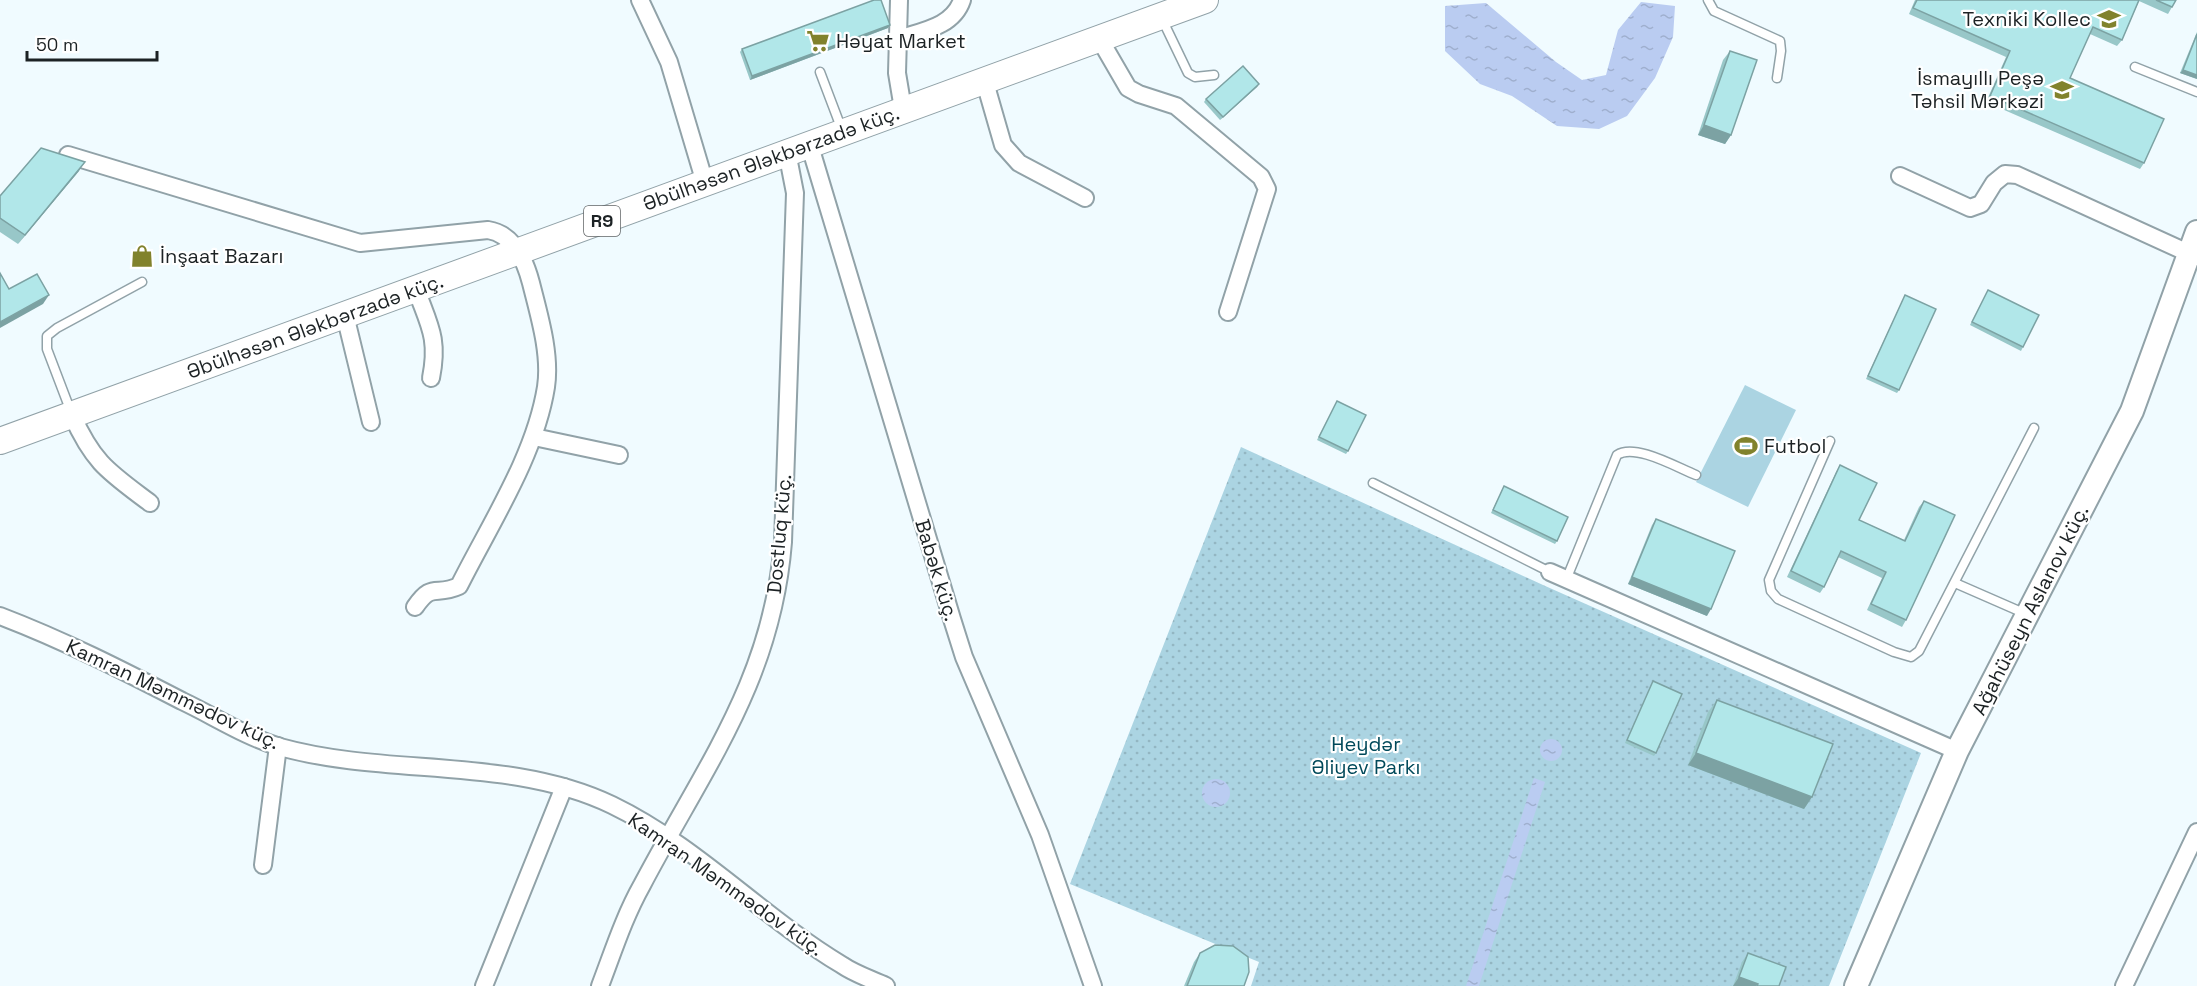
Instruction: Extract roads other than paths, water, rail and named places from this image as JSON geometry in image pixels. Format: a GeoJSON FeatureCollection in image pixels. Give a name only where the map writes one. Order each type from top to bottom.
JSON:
{"type":"FeatureCollection","features":[{"type":"Feature","properties":{"kind":"main road","name":"Əbülhəsən Ələkbərzadə küç."},"geometry":{"type":"LineString","coordinates":[[0,441],[1196,2]]}},
{"type":"Feature","properties":{"kind":"street"},"geometry":{"type":"LineString","coordinates":[[640,0],[669,62],[705,183]]}},
{"type":"Feature","properties":{"kind":"street"},"geometry":{"type":"LineString","coordinates":[[899,0],[897,72],[903,108]]}},
{"type":"Feature","properties":{"kind":"street"},"geometry":{"type":"LineString","coordinates":[[898,39],[944,24],[953,16],[962,0]]}},
{"type":"Feature","properties":{"kind":"street"},"geometry":{"type":"LineString","coordinates":[[1099,38],[1128,88],[1176,106],[1190,116],[1261,177],[1268,189],[1227,312]]}},
{"type":"Feature","properties":{"kind":"street"},"geometry":{"type":"LineString","coordinates":[[984,79],[1002,144],[1019,163],[1085,198]]}},
{"type":"Feature","properties":{"kind":"street","name":"Dostluq küç."},"geometry":{"type":"LineString","coordinates":[[600,986],[641,885],[713,762],[755,672],[781,569],[798,147]]}},
{"type":"Feature","properties":{"kind":"street","name":"Babək küç."},"geometry":{"type":"LineString","coordinates":[[798,147],[964,657],[1029,808],[1093,986]]}},
{"type":"Feature","properties":{"kind":"street"},"geometry":{"type":"LineString","coordinates":[[68,155],[360,243],[488,230],[506,236],[518,251],[530,278],[544,343],[546,385],[534,437],[459,586],[447,591],[433,590],[426,593],[416,607]]}},
{"type":"Feature","properties":{"kind":"street"},"geometry":{"type":"LineString","coordinates":[[1900,176],[1970,208],[1981,204],[1994,183],[2005,174],[2017,175],[2193,255]]}},
{"type":"Feature","properties":{"kind":"street","name":"Ağahüseyn Aslanov küç."},"geometry":{"type":"LineString","coordinates":[[1856,986],[1957,751],[2132,411],[2193,255],[2197,232]]}},
{"type":"Feature","properties":{"kind":"street"},"geometry":{"type":"LineString","coordinates":[[416,289],[434,339],[436,354],[431,378]]}},
{"type":"Feature","properties":{"kind":"street"},"geometry":{"type":"LineString","coordinates":[[345,315],[371,422]]}},
{"type":"Feature","properties":{"kind":"street"},"geometry":{"type":"LineString","coordinates":[[72,415],[86,444],[104,468],[150,503]]}},
{"type":"Feature","properties":{"kind":"street"},"geometry":{"type":"LineString","coordinates":[[534,437],[619,455]]}},
{"type":"Feature","properties":{"kind":"street"},"geometry":{"type":"LineString","coordinates":[[1550,572],[1957,751]]}},
{"type":"Feature","properties":{"kind":"street","name":"Kamran Məmmədov küç."},"geometry":{"type":"LineString","coordinates":[[0,616],[66,642],[278,746],[347,761],[522,778],[564,787],[613,805],[669,838],[803,940],[844,967],[886,986]]}},
{"type":"Feature","properties":{"kind":"street"},"geometry":{"type":"LineString","coordinates":[[263,865],[278,746]]}},
{"type":"Feature","properties":{"kind":"street"},"geometry":{"type":"LineString","coordinates":[[484,986],[564,787]]}},
{"type":"Feature","properties":{"kind":"street"},"geometry":{"type":"LineString","coordinates":[[2124,986],[2197,832]]}},
{"type":"Feature","properties":{"kind":"lane"},"geometry":{"type":"LineString","coordinates":[[1708,0],[1714,11],[1780,41],[1781,51],[1777,78]]}},
{"type":"Feature","properties":{"kind":"lane"},"geometry":{"type":"LineString","coordinates":[[1160,16],[1188,73],[1195,77],[1214,75]]}},
{"type":"Feature","properties":{"kind":"lane"},"geometry":{"type":"LineString","coordinates":[[2135,67],[2197,92]]}},
{"type":"Feature","properties":{"kind":"lane"},"geometry":{"type":"LineString","coordinates":[[820,72],[843,131]]}},
{"type":"Feature","properties":{"kind":"lane"},"geometry":{"type":"LineString","coordinates":[[72,415],[47,349],[47,336],[142,282]]}},
{"type":"Feature","properties":{"kind":"lane"},"geometry":{"type":"LineString","coordinates":[[1830,441],[1769,580],[1771,591],[1778,599],[1893,652],[1911,657],[1919,651],[2034,428]]}},
{"type":"Feature","properties":{"kind":"lane"},"geometry":{"type":"LineString","coordinates":[[1566,580],[1617,455],[1624,450],[1637,451],[1696,475]]}},
{"type":"Feature","properties":{"kind":"lane"},"geometry":{"type":"LineString","coordinates":[[1373,483],[1550,572]]}},
{"type":"Feature","properties":{"kind":"lane"},"geometry":{"type":"LineString","coordinates":[[1955,582],[2026,614]]}},
{"type":"Feature","properties":{"kind":"water"},"geometry":{"type":"Polygon","coordinates":[[[1641,2],[1675,6],[1673,37],[1655,78],[1627,116],[1599,129],[1557,126],[1512,96],[1480,84],[1445,51],[1445,6],[1486,3],[1556,62],[1582,80],[1606,75],[1618,30],[1641,2]]]}},
{"type":"Feature","properties":{"kind":"water"},"geometry":{"type":"Polygon","coordinates":[[[1551,739],[1559,742],[1562,750],[1559,758],[1551,761],[1543,758],[1540,750],[1543,742],[1551,739]]]}},
{"type":"Feature","properties":{"kind":"water"},"geometry":{"type":"Polygon","coordinates":[[[1534,778],[1545,782],[1479,986],[1466,986],[1534,778]]]}},
{"type":"Feature","properties":{"kind":"water"},"geometry":{"type":"Polygon","coordinates":[[[1216,779],[1226,783],[1230,793],[1226,803],[1216,807],[1206,803],[1202,793],[1206,783],[1216,779]]]}},
{"type":"Feature","properties":{"kind":"place","name":"Texniki Kollec"},"geometry":{"type":"Point","coordinates":[2109,19]}},
{"type":"Feature","properties":{"kind":"place","name":"Həyat Market"},"geometry":{"type":"Point","coordinates":[818,41]}},
{"type":"Feature","properties":{"kind":"place","name":"İsmayıllı Peşə Təhsil Mərkəzi"},"geometry":{"type":"Point","coordinates":[2062,90]}},
{"type":"Feature","properties":{"kind":"place","name":"İnşaat Bazarı"},"geometry":{"type":"Point","coordinates":[142,256]}},
{"type":"Feature","properties":{"kind":"place","name":"Futbol"},"geometry":{"type":"Point","coordinates":[1746,446]}},
{"type":"Feature","properties":{"kind":"park label","name":"Heydər Əliyev Parkı"},"geometry":{"type":"Point","coordinates":[1366,756]}}]}
